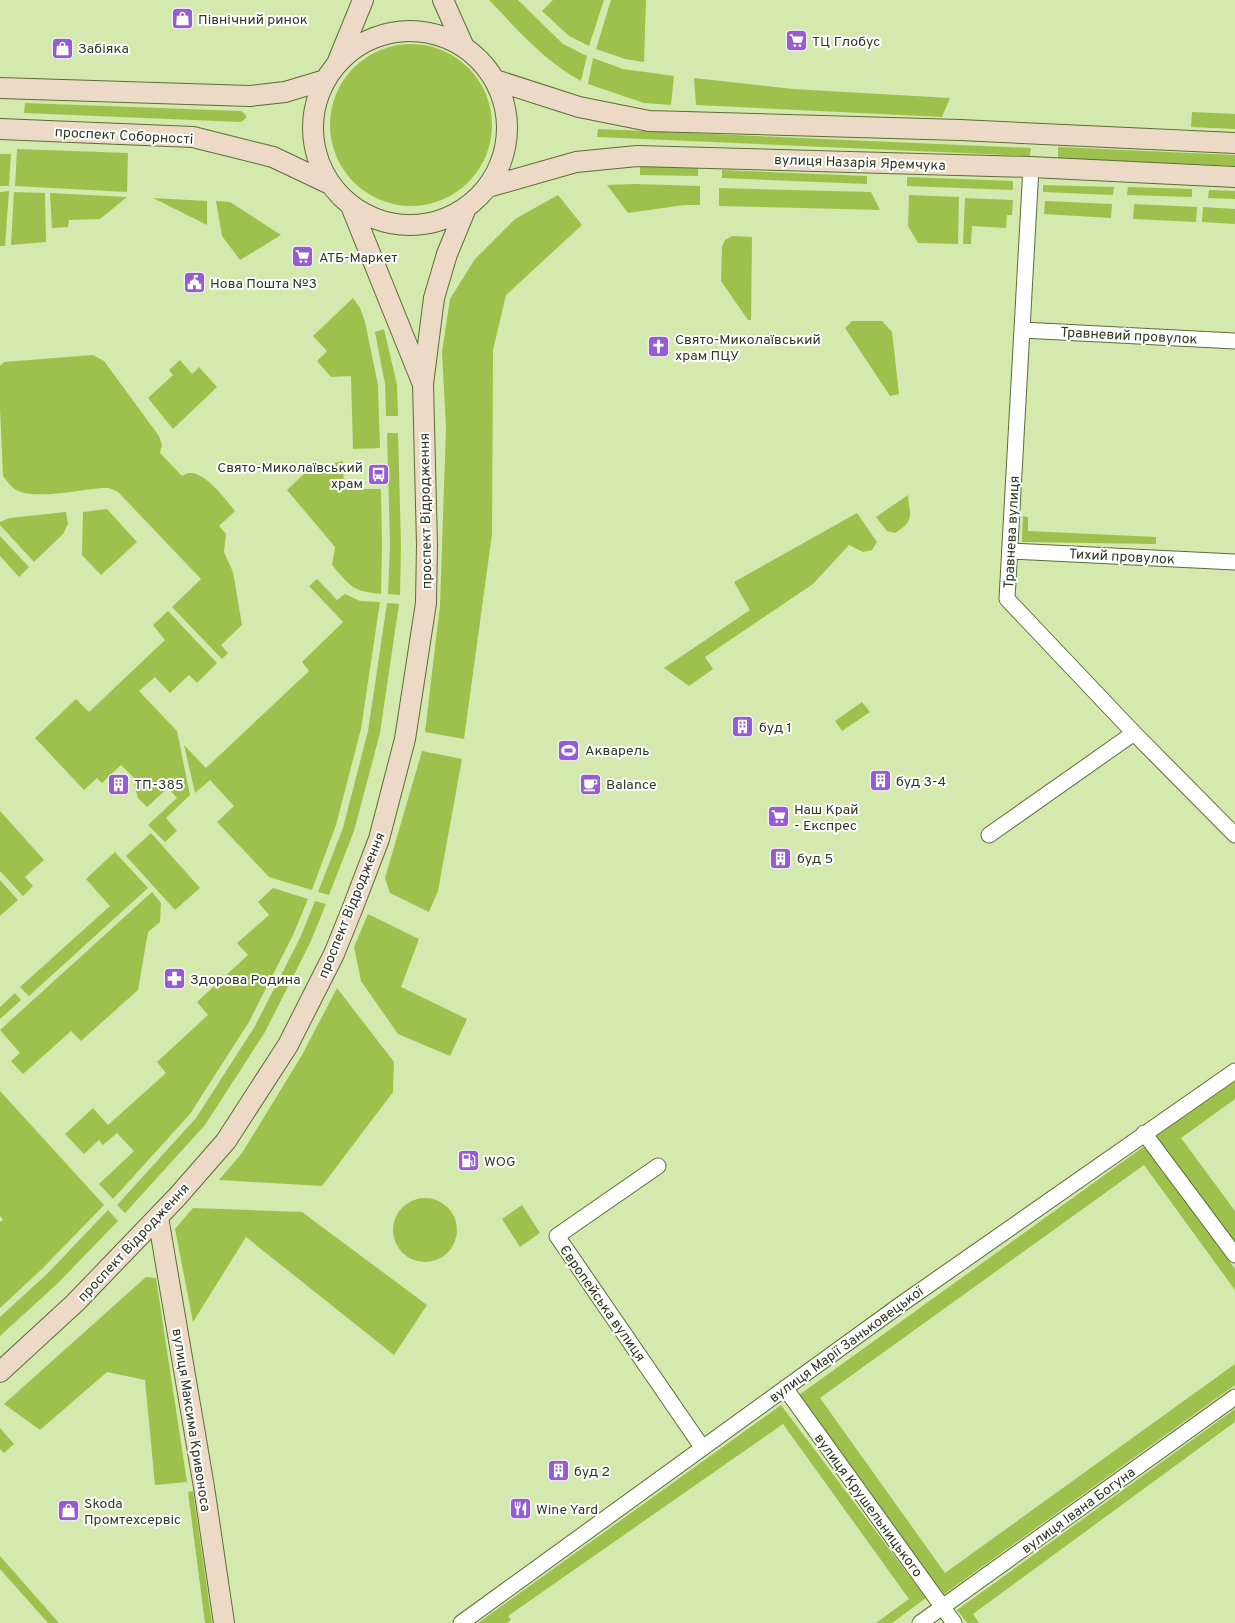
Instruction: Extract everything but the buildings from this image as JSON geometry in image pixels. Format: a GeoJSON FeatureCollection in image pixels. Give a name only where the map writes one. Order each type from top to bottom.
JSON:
{"type":"FeatureCollection","features":[{"type":"Feature","properties":{"kind":"main road"},"geometry":{"type":"LineString","coordinates":[[338,62],[367,41],[384,34],[412,30],[439,35],[464,47],[481,62],[494,80],[503,101],[507,123],[506,146],[499,168],[488,187],[466,208],[439,222],[408,226],[378,221],[351,206],[330,184],[319,165],[314,144],[313,129],[316,100],[325,80],[338,62],[363,0]]}},
{"type":"Feature","properties":{"kind":"main road"},"geometry":{"type":"LineString","coordinates":[[444,0],[464,47]]}},
{"type":"Feature","properties":{"kind":"main road"},"geometry":{"type":"LineString","coordinates":[[0,88],[250,96],[285,92],[325,80]]}},
{"type":"Feature","properties":{"kind":"main road"},"geometry":{"type":"LineString","coordinates":[[494,80],[579,107],[649,121],[950,130],[1235,143]]}},
{"type":"Feature","properties":{"kind":"main road","name":"проспект Соборності"},"geometry":{"type":"LineString","coordinates":[[0,129],[193,137],[272,157],[330,184]]}},
{"type":"Feature","properties":{"kind":"main road"},"geometry":{"type":"LineString","coordinates":[[1039,167],[1047,134]]}},
{"type":"Feature","properties":{"kind":"main road","name":"вулиця Назарія Яремчука"},"geometry":{"type":"LineString","coordinates":[[488,187],[576,162],[637,156],[1039,167],[1235,176]]}},
{"type":"Feature","properties":{"kind":"main road"},"geometry":{"type":"LineString","coordinates":[[351,206],[423,384]]}},
{"type":"Feature","properties":{"kind":"main road"},"geometry":{"type":"LineString","coordinates":[[423,384],[434,298],[447,254],[466,208]]}},
{"type":"Feature","properties":{"kind":"main road","name":"проспект Відродження"},"geometry":{"type":"LineString","coordinates":[[0,1372],[75,1303],[158,1217],[226,1141],[288,1045],[334,954],[378,839],[406,739],[426,602],[427,545],[423,384]]}},
{"type":"Feature","properties":{"kind":"main road","name":"вулиця Максима Кривоноса"},"geometry":{"type":"LineString","coordinates":[[158,1217],[204,1487],[224,1623]]}},
{"type":"Feature","properties":{"kind":"street","name":"Травнева вулиця"},"geometry":{"type":"LineString","coordinates":[[1039,167],[1022,330],[1007,599],[1134,733],[1235,835]]}},
{"type":"Feature","properties":{"kind":"street","name":"Травневий провулок"},"geometry":{"type":"LineString","coordinates":[[1022,330],[1235,341]]}},
{"type":"Feature","properties":{"kind":"street","name":"Тихий провулок"},"geometry":{"type":"LineString","coordinates":[[1010,551],[1235,562]]}},
{"type":"Feature","properties":{"kind":"street"},"geometry":{"type":"LineString","coordinates":[[989,835],[1134,733]]}},
{"type":"Feature","properties":{"kind":"street","name":"вулиця Марії Заньковецької"},"geometry":{"type":"LineString","coordinates":[[461,1623],[702,1447],[1144,1133],[1235,1071]]}},
{"type":"Feature","properties":{"kind":"street"},"geometry":{"type":"LineString","coordinates":[[1144,1133],[1235,1255]]}},
{"type":"Feature","properties":{"kind":"street","name":"Європейська вулиця"},"geometry":{"type":"LineString","coordinates":[[658,1166],[557,1236],[702,1447]]}},
{"type":"Feature","properties":{"kind":"street","name":"вулиця Крушельницького"},"geometry":{"type":"LineString","coordinates":[[785,1388],[954,1623]]}},
{"type":"Feature","properties":{"kind":"street","name":"вулиця Івана Богуна"},"geometry":{"type":"LineString","coordinates":[[920,1623],[1235,1397]]}},
{"type":"Feature","properties":{"kind":"green space"},"geometry":{"type":"Polygon","coordinates":[[[489,0],[518,0],[563,44],[587,56],[581,81],[543,55],[489,0]]]}},
{"type":"Feature","properties":{"kind":"green space"},"geometry":{"type":"Polygon","coordinates":[[[553,0],[604,0],[589,46],[569,36],[542,11],[553,0]]]}},
{"type":"Feature","properties":{"kind":"green space"},"geometry":{"type":"Polygon","coordinates":[[[611,0],[646,0],[644,62],[625,59],[596,49],[611,0]]]}},
{"type":"Feature","properties":{"kind":"green space"},"geometry":{"type":"Polygon","coordinates":[[[411,44],[442,50],[468,68],[486,94],[492,125],[486,156],[468,182],[442,200],[411,206],[380,200],[354,182],[336,156],[330,125],[336,94],[354,68],[380,50],[411,44]]]}},
{"type":"Feature","properties":{"kind":"green space"},"geometry":{"type":"Polygon","coordinates":[[[593,58],[623,69],[674,76],[671,105],[644,103],[588,84],[593,58]]]}},
{"type":"Feature","properties":{"kind":"green space"},"geometry":{"type":"Polygon","coordinates":[[[694,78],[793,89],[950,98],[942,117],[696,105],[694,78]]]}},
{"type":"Feature","properties":{"kind":"green space"},"geometry":{"type":"Polygon","coordinates":[[[25,103],[241,111],[246,115],[246,118],[241,122],[24,113],[25,103]]]}},
{"type":"Feature","properties":{"kind":"green space"},"geometry":{"type":"Polygon","coordinates":[[[1192,112],[1235,114],[1235,129],[1191,127],[1192,112]]]}},
{"type":"Feature","properties":{"kind":"green space"},"geometry":{"type":"Polygon","coordinates":[[[598,129],[1031,148],[1030,156],[597,137],[598,129]]]}},
{"type":"Feature","properties":{"kind":"green space"},"geometry":{"type":"Polygon","coordinates":[[[1058,147],[1235,155],[1235,166],[1058,158],[1058,147]]]}},
{"type":"Feature","properties":{"kind":"green space"},"geometry":{"type":"Polygon","coordinates":[[[17,149],[128,153],[127,192],[15,186],[17,149]]]}},
{"type":"Feature","properties":{"kind":"green space"},"geometry":{"type":"Polygon","coordinates":[[[0,154],[11,154],[9,186],[0,186],[0,154]]]}},
{"type":"Feature","properties":{"kind":"green space"},"geometry":{"type":"Polygon","coordinates":[[[640,166],[698,168],[698,176],[640,175],[640,166]]]}},
{"type":"Feature","properties":{"kind":"green space"},"geometry":{"type":"Polygon","coordinates":[[[722,170],[867,176],[867,184],[722,178],[722,170]]]}},
{"type":"Feature","properties":{"kind":"green space"},"geometry":{"type":"Polygon","coordinates":[[[907,177],[1013,181],[1013,190],[907,186],[907,177]]]}},
{"type":"Feature","properties":{"kind":"green space"},"geometry":{"type":"Polygon","coordinates":[[[607,185],[700,186],[700,205],[684,205],[628,213],[607,185]]]}},
{"type":"Feature","properties":{"kind":"green space"},"geometry":{"type":"Polygon","coordinates":[[[1043,185],[1114,187],[1113,195],[1043,192],[1043,185]]]}},
{"type":"Feature","properties":{"kind":"green space"},"geometry":{"type":"Polygon","coordinates":[[[1128,187],[1192,189],[1192,197],[1127,195],[1128,187]]]}},
{"type":"Feature","properties":{"kind":"green space"},"geometry":{"type":"Polygon","coordinates":[[[719,188],[871,192],[880,210],[719,206],[719,188]]]}},
{"type":"Feature","properties":{"kind":"green space"},"geometry":{"type":"Polygon","coordinates":[[[1209,190],[1235,191],[1235,199],[1208,198],[1209,190]]]}},
{"type":"Feature","properties":{"kind":"green space"},"geometry":{"type":"Polygon","coordinates":[[[9,191],[5,246],[0,246],[0,192],[9,191]]]}},
{"type":"Feature","properties":{"kind":"green space"},"geometry":{"type":"Polygon","coordinates":[[[14,192],[45,193],[46,242],[11,245],[14,192]]]}},
{"type":"Feature","properties":{"kind":"green space"},"geometry":{"type":"Polygon","coordinates":[[[50,193],[127,197],[100,219],[69,220],[68,227],[52,228],[50,193]]]}},
{"type":"Feature","properties":{"kind":"green space"},"geometry":{"type":"Polygon","coordinates":[[[558,195],[582,225],[506,295],[493,350],[492,534],[464,739],[425,732],[440,605],[446,428],[442,352],[450,299],[475,259],[515,219],[558,195]]]}},
{"type":"Feature","properties":{"kind":"green space"},"geometry":{"type":"Polygon","coordinates":[[[909,195],[959,197],[958,244],[918,243],[908,226],[909,195]]]}},
{"type":"Feature","properties":{"kind":"green space"},"geometry":{"type":"Polygon","coordinates":[[[153,198],[207,201],[207,225],[153,198]]]}},
{"type":"Feature","properties":{"kind":"green space"},"geometry":{"type":"Polygon","coordinates":[[[965,198],[1013,200],[1012,215],[1007,215],[1006,228],[972,226],[971,244],[963,244],[965,198]]]}},
{"type":"Feature","properties":{"kind":"green space"},"geometry":{"type":"Polygon","coordinates":[[[216,201],[230,202],[281,235],[240,260],[222,236],[216,201]]]}},
{"type":"Feature","properties":{"kind":"green space"},"geometry":{"type":"Polygon","coordinates":[[[1045,201],[1112,204],[1111,218],[1044,214],[1045,201]]]}},
{"type":"Feature","properties":{"kind":"green space"},"geometry":{"type":"Polygon","coordinates":[[[1134,204],[1197,207],[1196,222],[1133,219],[1134,204]]]}},
{"type":"Feature","properties":{"kind":"green space"},"geometry":{"type":"Polygon","coordinates":[[[1203,207],[1235,209],[1235,224],[1202,222],[1203,207]]]}},
{"type":"Feature","properties":{"kind":"green space"},"geometry":{"type":"Polygon","coordinates":[[[732,236],[752,237],[751,320],[748,320],[721,281],[722,247],[725,240],[732,236]]]}},
{"type":"Feature","properties":{"kind":"green space"},"geometry":{"type":"Polygon","coordinates":[[[353,298],[360,308],[365,322],[378,385],[380,448],[353,449],[351,376],[331,377],[317,361],[327,351],[313,336],[353,298]]]}},
{"type":"Feature","properties":{"kind":"green space"},"geometry":{"type":"Polygon","coordinates":[[[852,321],[882,321],[892,332],[899,394],[890,396],[845,328],[852,321]]]}},
{"type":"Feature","properties":{"kind":"green space"},"geometry":{"type":"Polygon","coordinates":[[[384,329],[397,385],[398,416],[386,416],[385,384],[375,332],[384,329]]]}},
{"type":"Feature","properties":{"kind":"green space"},"geometry":{"type":"Polygon","coordinates":[[[93,355],[104,361],[159,436],[162,445],[160,453],[182,476],[188,473],[195,474],[208,481],[235,511],[219,526],[226,534],[224,552],[233,572],[242,625],[221,645],[228,653],[222,659],[172,607],[201,579],[118,492],[109,488],[101,488],[45,494],[24,493],[14,489],[3,476],[0,366],[4,362],[93,355]]]}},
{"type":"Feature","properties":{"kind":"green space"},"geometry":{"type":"Polygon","coordinates":[[[180,360],[192,374],[199,367],[217,387],[173,429],[148,398],[173,375],[169,370],[180,360]]]}},
{"type":"Feature","properties":{"kind":"green space"},"geometry":{"type":"Polygon","coordinates":[[[387,433],[398,433],[401,545],[400,595],[388,594],[390,545],[387,433]]]}},
{"type":"Feature","properties":{"kind":"green space"},"geometry":{"type":"Polygon","coordinates":[[[343,461],[344,489],[381,489],[381,594],[358,589],[348,583],[332,565],[335,547],[287,490],[309,469],[343,461]]]}},
{"type":"Feature","properties":{"kind":"green space"},"geometry":{"type":"Polygon","coordinates":[[[908,495],[910,517],[906,525],[895,533],[887,531],[876,517],[908,495]]]}},
{"type":"Feature","properties":{"kind":"green space"},"geometry":{"type":"Polygon","coordinates":[[[107,509],[137,542],[101,575],[82,555],[83,512],[107,509]]]}},
{"type":"Feature","properties":{"kind":"green space"},"geometry":{"type":"Polygon","coordinates":[[[66,512],[68,524],[63,534],[34,562],[0,525],[0,522],[10,518],[66,512]]]}},
{"type":"Feature","properties":{"kind":"green space"},"geometry":{"type":"Polygon","coordinates":[[[857,513],[877,542],[872,550],[863,552],[849,545],[813,584],[705,657],[713,669],[689,686],[664,668],[750,610],[734,582],[857,513]]]}},
{"type":"Feature","properties":{"kind":"green space"},"geometry":{"type":"Polygon","coordinates":[[[1023,516],[1028,517],[1028,531],[1156,537],[1156,544],[1022,542],[1023,516]]]}},
{"type":"Feature","properties":{"kind":"green space"},"geometry":{"type":"Polygon","coordinates":[[[0,536],[29,567],[19,577],[0,556],[0,536]]]}},
{"type":"Feature","properties":{"kind":"green space"},"geometry":{"type":"Polygon","coordinates":[[[317,579],[337,600],[345,594],[360,601],[380,602],[361,729],[336,825],[312,890],[269,877],[217,822],[234,806],[210,780],[195,793],[184,745],[206,768],[309,671],[302,662],[343,622],[309,586],[317,579]]]}},
{"type":"Feature","properties":{"kind":"green space"},"geometry":{"type":"Polygon","coordinates":[[[387,603],[399,604],[380,733],[354,831],[329,895],[318,892],[343,828],[368,731],[387,603]]]}},
{"type":"Feature","properties":{"kind":"green space"},"geometry":{"type":"Polygon","coordinates":[[[168,611],[217,663],[197,683],[189,675],[170,693],[155,677],[139,691],[177,731],[190,795],[166,818],[177,831],[165,842],[148,825],[177,798],[168,788],[147,807],[138,798],[134,784],[137,781],[121,765],[102,783],[97,778],[84,790],[35,738],[76,699],[89,712],[165,640],[153,625],[168,611]]]}},
{"type":"Feature","properties":{"kind":"green space"},"geometry":{"type":"Polygon","coordinates":[[[862,702],[870,712],[842,731],[835,721],[862,702]]]}},
{"type":"Feature","properties":{"kind":"green space"},"geometry":{"type":"Polygon","coordinates":[[[422,751],[462,759],[438,891],[429,912],[390,893],[385,878],[422,751]]]}},
{"type":"Feature","properties":{"kind":"green space"},"geometry":{"type":"Polygon","coordinates":[[[0,811],[44,860],[25,877],[33,886],[23,896],[0,871],[0,811]]]}},
{"type":"Feature","properties":{"kind":"green space"},"geometry":{"type":"Polygon","coordinates":[[[151,833],[200,888],[175,910],[126,856],[151,833]]]}},
{"type":"Feature","properties":{"kind":"green space"},"geometry":{"type":"Polygon","coordinates":[[[115,852],[148,888],[29,996],[20,987],[110,906],[86,879],[115,852]]]}},
{"type":"Feature","properties":{"kind":"green space"},"geometry":{"type":"Polygon","coordinates":[[[0,880],[18,900],[0,916],[0,880]]]}},
{"type":"Feature","properties":{"kind":"green space"},"geometry":{"type":"Polygon","coordinates":[[[273,888],[308,899],[293,935],[249,1022],[190,1114],[113,1199],[99,1184],[134,1151],[117,1133],[103,1145],[99,1140],[84,1154],[65,1134],[93,1108],[108,1125],[166,1073],[157,1062],[208,1015],[197,1002],[248,955],[237,943],[269,915],[258,902],[273,888]]]}},
{"type":"Feature","properties":{"kind":"green space"},"geometry":{"type":"Polygon","coordinates":[[[152,892],[161,903],[160,922],[148,932],[138,990],[81,1041],[71,1031],[23,1074],[11,1061],[20,1053],[0,1030],[152,892]]]}},
{"type":"Feature","properties":{"kind":"green space"},"geometry":{"type":"Polygon","coordinates":[[[315,901],[326,904],[310,943],[265,1032],[205,1125],[125,1213],[117,1205],[196,1118],[255,1026],[300,938],[315,901]]]}},
{"type":"Feature","properties":{"kind":"green space"},"geometry":{"type":"Polygon","coordinates":[[[368,914],[419,939],[401,987],[467,1019],[450,1056],[398,1034],[361,981],[354,947],[368,914]]]}},
{"type":"Feature","properties":{"kind":"green space"},"geometry":{"type":"Polygon","coordinates":[[[337,988],[394,1062],[393,1092],[322,1186],[219,1180],[242,1153],[302,1055],[337,988]]]}},
{"type":"Feature","properties":{"kind":"green space"},"geometry":{"type":"Polygon","coordinates":[[[15,993],[21,1000],[0,1019],[0,1007],[15,993]]]}},
{"type":"Feature","properties":{"kind":"green space"},"geometry":{"type":"Polygon","coordinates":[[[1235,1080],[1235,1099],[1181,1138],[1235,1211],[1235,1246],[1154,1137],[1235,1080]]]}},
{"type":"Feature","properties":{"kind":"green space"},"geometry":{"type":"Polygon","coordinates":[[[0,1091],[104,1205],[42,1269],[0,1308],[0,1222],[3,1220],[0,1216],[0,1091]]]}},
{"type":"Feature","properties":{"kind":"green space"},"geometry":{"type":"Polygon","coordinates":[[[1146,1145],[1235,1269],[1235,1290],[1144,1165],[820,1398],[945,1573],[1235,1364],[1235,1385],[943,1595],[799,1395],[1146,1145]]]}},
{"type":"Feature","properties":{"kind":"green space"},"geometry":{"type":"Polygon","coordinates":[[[419,1198],[431,1198],[448,1207],[455,1218],[457,1230],[455,1242],[448,1253],[431,1262],[419,1262],[407,1257],[398,1248],[393,1236],[393,1224],[398,1212],[407,1203],[419,1198]]]}},
{"type":"Feature","properties":{"kind":"green space"},"geometry":{"type":"Polygon","coordinates":[[[522,1205],[540,1233],[520,1247],[502,1219],[522,1205]]]}},
{"type":"Feature","properties":{"kind":"green space"},"geometry":{"type":"Polygon","coordinates":[[[193,1208],[302,1212],[427,1305],[394,1355],[246,1237],[193,1322],[175,1229],[193,1208]]]}},
{"type":"Feature","properties":{"kind":"green space"},"geometry":{"type":"Polygon","coordinates":[[[108,1210],[118,1221],[57,1284],[0,1336],[0,1317],[47,1274],[108,1210]]]}},
{"type":"Feature","properties":{"kind":"green space"},"geometry":{"type":"Polygon","coordinates":[[[146,1277],[156,1278],[187,1482],[155,1485],[145,1380],[107,1372],[40,1430],[4,1404],[146,1277]]]}},
{"type":"Feature","properties":{"kind":"green space"},"geometry":{"type":"Polygon","coordinates":[[[781,1405],[926,1598],[892,1623],[876,1623],[909,1599],[783,1424],[508,1616],[511,1620],[507,1623],[478,1623],[781,1405]]]}},
{"type":"Feature","properties":{"kind":"green space"},"geometry":{"type":"Polygon","coordinates":[[[1235,1409],[1235,1422],[973,1614],[979,1623],[967,1623],[957,1610],[1235,1409]]]}},
{"type":"Feature","properties":{"kind":"green space"},"geometry":{"type":"Polygon","coordinates":[[[0,1428],[14,1444],[4,1453],[0,1449],[0,1428]]]}},
{"type":"Feature","properties":{"kind":"green space"},"geometry":{"type":"Polygon","coordinates":[[[193,1491],[212,1623],[205,1623],[188,1492],[193,1491]]]}},
{"type":"Feature","properties":{"kind":"green space"},"geometry":{"type":"Polygon","coordinates":[[[0,1556],[59,1623],[48,1623],[0,1569],[0,1556]]]}},
{"type":"Feature","properties":{"kind":"place","name":"Північний ринок"},"geometry":{"type":"Point","coordinates":[182,19]}},
{"type":"Feature","properties":{"kind":"place","name":"ТЦ Глобус"},"geometry":{"type":"Point","coordinates":[796,41]}},
{"type":"Feature","properties":{"kind":"place","name":"Забіяка"},"geometry":{"type":"Point","coordinates":[62,48]}},
{"type":"Feature","properties":{"kind":"place","name":"АТБ-Маркет"},"geometry":{"type":"Point","coordinates":[303,257]}},
{"type":"Feature","properties":{"kind":"place","name":"Нова Пошта №3"},"geometry":{"type":"Point","coordinates":[194,283]}},
{"type":"Feature","properties":{"kind":"place","name":"Свято-Миколаївський храм ПЦУ"},"geometry":{"type":"Point","coordinates":[659,347]}},
{"type":"Feature","properties":{"kind":"place","name":"Свято-Миколаївський храм"},"geometry":{"type":"Point","coordinates":[379,475]}},
{"type":"Feature","properties":{"kind":"place","name":"буд 1"},"geometry":{"type":"Point","coordinates":[743,727]}},
{"type":"Feature","properties":{"kind":"place","name":"Акварель"},"geometry":{"type":"Point","coordinates":[569,750]}},
{"type":"Feature","properties":{"kind":"place","name":"буд 3-4"},"geometry":{"type":"Point","coordinates":[880,781]}},
{"type":"Feature","properties":{"kind":"place","name":"ТП-385"},"geometry":{"type":"Point","coordinates":[118,784]}},
{"type":"Feature","properties":{"kind":"place","name":"Balance"},"geometry":{"type":"Point","coordinates":[590,784]}},
{"type":"Feature","properties":{"kind":"place","name":"Наш Край - Експрес"},"geometry":{"type":"Point","coordinates":[778,817]}},
{"type":"Feature","properties":{"kind":"place","name":"буд 5"},"geometry":{"type":"Point","coordinates":[781,858]}},
{"type":"Feature","properties":{"kind":"place","name":"Здорова Родина"},"geometry":{"type":"Point","coordinates":[174,979]}},
{"type":"Feature","properties":{"kind":"place","name":"WOG"},"geometry":{"type":"Point","coordinates":[468,1161]}},
{"type":"Feature","properties":{"kind":"place","name":"буд 2"},"geometry":{"type":"Point","coordinates":[558,1471]}},
{"type":"Feature","properties":{"kind":"place","name":"Wine Yard"},"geometry":{"type":"Point","coordinates":[520,1509]}},
{"type":"Feature","properties":{"kind":"place","name":"Skoda Промтехсервіс"},"geometry":{"type":"Point","coordinates":[68,1511]}}]}
